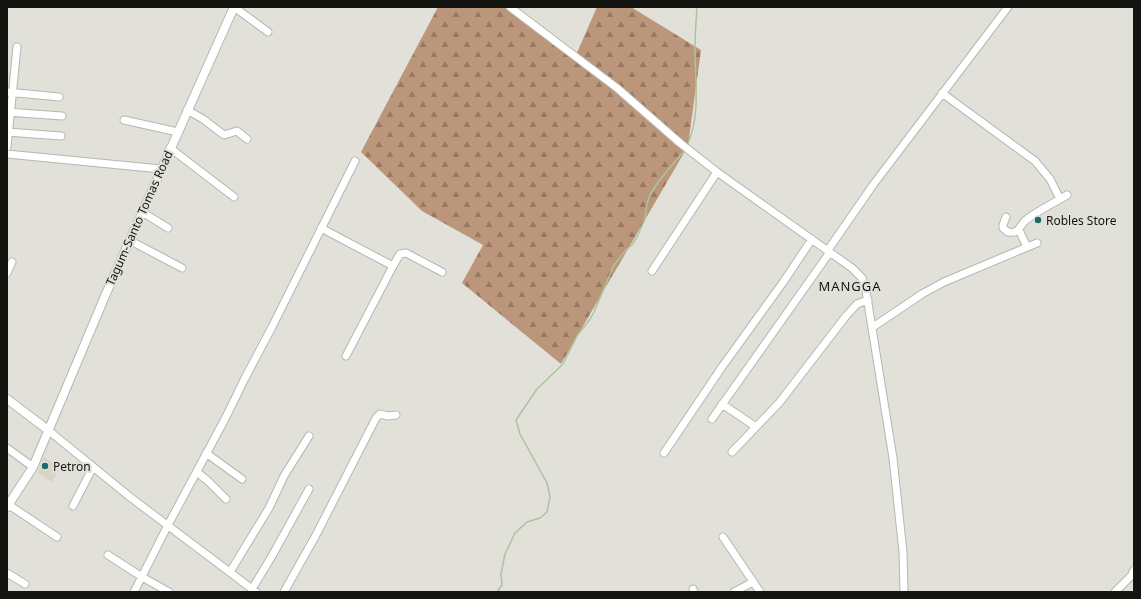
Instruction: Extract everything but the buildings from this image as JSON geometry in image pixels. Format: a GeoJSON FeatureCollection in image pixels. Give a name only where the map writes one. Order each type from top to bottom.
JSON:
{"type":"FeatureCollection","features":[{"type":"Feature","properties":{"kind":"main road","name":"Tagum-Santo Tomas Road"},"geometry":{"type":"LineString","coordinates":[[8,503],[33,467],[129,240],[234,7]]}},
{"type":"Feature","properties":{"kind":"main road"},"geometry":{"type":"LineString","coordinates":[[7,399],[48,430]]}},
{"type":"Feature","properties":{"kind":"street"},"geometry":{"type":"LineString","coordinates":[[234,7],[268,32]]}},
{"type":"Feature","properties":{"kind":"street"},"geometry":{"type":"LineString","coordinates":[[510,7],[611,84],[680,143],[717,172],[829,251],[852,268],[862,278],[873,327],[893,458],[903,552],[904,592]]}},
{"type":"Feature","properties":{"kind":"street"},"geometry":{"type":"LineString","coordinates":[[712,419],[873,185],[1008,7]]}},
{"type":"Feature","properties":{"kind":"street"},"geometry":{"type":"LineString","coordinates":[[7,147],[10,92],[17,47]]}},
{"type":"Feature","properties":{"kind":"street"},"geometry":{"type":"LineString","coordinates":[[10,92],[59,97]]}},
{"type":"Feature","properties":{"kind":"street"},"geometry":{"type":"LineString","coordinates":[[942,93],[1035,161],[1064,197],[1027,219],[1019,230],[1012,233],[1005,231],[1003,224],[1006,217]]}},
{"type":"Feature","properties":{"kind":"street"},"geometry":{"type":"LineString","coordinates":[[187,110],[203,119],[224,135],[237,132],[248,139]]}},
{"type":"Feature","properties":{"kind":"street"},"geometry":{"type":"LineString","coordinates":[[9,112],[62,116]]}},
{"type":"Feature","properties":{"kind":"street"},"geometry":{"type":"LineString","coordinates":[[124,120],[178,132]]}},
{"type":"Feature","properties":{"kind":"street"},"geometry":{"type":"LineString","coordinates":[[8,132],[61,136]]}},
{"type":"Feature","properties":{"kind":"street"},"geometry":{"type":"LineString","coordinates":[[170,148],[234,197]]}},
{"type":"Feature","properties":{"kind":"street"},"geometry":{"type":"LineString","coordinates":[[7,154],[161,169]]}},
{"type":"Feature","properties":{"kind":"street"},"geometry":{"type":"LineString","coordinates":[[134,592],[226,417],[257,353],[272,327],[355,162]]}},
{"type":"Feature","properties":{"kind":"street"},"geometry":{"type":"LineString","coordinates":[[652,271],[717,172]]}},
{"type":"Feature","properties":{"kind":"street"},"geometry":{"type":"LineString","coordinates":[[142,212],[168,228]]}},
{"type":"Feature","properties":{"kind":"street"},"geometry":{"type":"LineString","coordinates":[[321,228],[392,266]]}},
{"type":"Feature","properties":{"kind":"street"},"geometry":{"type":"LineString","coordinates":[[1019,230],[1027,247]]}},
{"type":"Feature","properties":{"kind":"street"},"geometry":{"type":"LineString","coordinates":[[664,453],[722,367],[784,281],[812,239]]}},
{"type":"Feature","properties":{"kind":"street"},"geometry":{"type":"LineString","coordinates":[[129,240],[182,268]]}},
{"type":"Feature","properties":{"kind":"street"},"geometry":{"type":"LineString","coordinates":[[873,327],[933,288],[1037,243]]}},
{"type":"Feature","properties":{"kind":"street"},"geometry":{"type":"LineString","coordinates":[[346,356],[392,266],[400,254],[406,253],[442,272]]}},
{"type":"Feature","properties":{"kind":"street"},"geometry":{"type":"LineString","coordinates":[[7,273],[12,262]]}},
{"type":"Feature","properties":{"kind":"street"},"geometry":{"type":"LineString","coordinates":[[732,452],[779,403],[846,316],[857,304],[868,300]]}},
{"type":"Feature","properties":{"kind":"street"},"geometry":{"type":"LineString","coordinates":[[722,404],[756,427]]}},
{"type":"Feature","properties":{"kind":"street"},"geometry":{"type":"LineString","coordinates":[[284,592],[313,541],[376,418],[380,414],[388,416],[396,415]]}},
{"type":"Feature","properties":{"kind":"street"},"geometry":{"type":"LineString","coordinates":[[48,430],[130,497],[254,590],[309,489]]}},
{"type":"Feature","properties":{"kind":"street"},"geometry":{"type":"LineString","coordinates":[[230,572],[269,508],[284,476],[309,436]]}},
{"type":"Feature","properties":{"kind":"street"},"geometry":{"type":"LineString","coordinates":[[7,448],[33,467]]}},
{"type":"Feature","properties":{"kind":"street"},"geometry":{"type":"LineString","coordinates":[[206,453],[242,479]]}},
{"type":"Feature","properties":{"kind":"street"},"geometry":{"type":"LineString","coordinates":[[73,506],[92,466]]}},
{"type":"Feature","properties":{"kind":"street"},"geometry":{"type":"LineString","coordinates":[[197,472],[210,482],[226,499]]}},
{"type":"Feature","properties":{"kind":"street"},"geometry":{"type":"LineString","coordinates":[[8,503],[57,537]]}},
{"type":"Feature","properties":{"kind":"street"},"geometry":{"type":"LineString","coordinates":[[723,537],[760,592]]}},
{"type":"Feature","properties":{"kind":"street"},"geometry":{"type":"LineString","coordinates":[[108,555],[169,592]]}},
{"type":"Feature","properties":{"kind":"street"},"geometry":{"type":"LineString","coordinates":[[7,573],[25,584]]}},
{"type":"Feature","properties":{"kind":"street"},"geometry":{"type":"LineString","coordinates":[[1115,592],[1133,575]]}},
{"type":"Feature","properties":{"kind":"street"},"geometry":{"type":"LineString","coordinates":[[734,592],[753,582]]}},
{"type":"Feature","properties":{"kind":"shaded area"},"geometry":{"type":"Polygon","coordinates":[[[44,457],[60,468],[52,482],[38,473],[44,457]]]}},
{"type":"Feature","properties":{"kind":"green space"},"geometry":{"type":"Polygon","coordinates":[[[438,7],[514,7],[576,55],[597,7],[631,7],[701,50],[688,146],[561,364],[462,283],[483,245],[422,211],[361,152],[438,7]]]}},
{"type":"Feature","properties":{"kind":"waterway"},"geometry":{"type":"LineString","coordinates":[[687,145],[696,111],[695,45],[697,7]]}},
{"type":"Feature","properties":{"kind":"waterway"},"geometry":{"type":"LineString","coordinates":[[497,592],[502,585],[501,574],[505,554],[515,533],[527,522],[540,518],[547,512],[550,497],[547,483],[520,434],[516,420],[537,389],[563,364],[577,336],[594,312],[614,265],[632,245],[637,237],[645,219],[647,203],[650,195],[658,182],[684,151]]}},
{"type":"Feature","properties":{"kind":"place","name":"Robles Store"},"geometry":{"type":"Point","coordinates":[1038,220]}},
{"type":"Feature","properties":{"kind":"place","name":"Petron"},"geometry":{"type":"Point","coordinates":[45,466]}},
{"type":"Feature","properties":{"kind":"district","name":"MANGGA"},"geometry":{"type":"Point","coordinates":[850,286]}}]}
